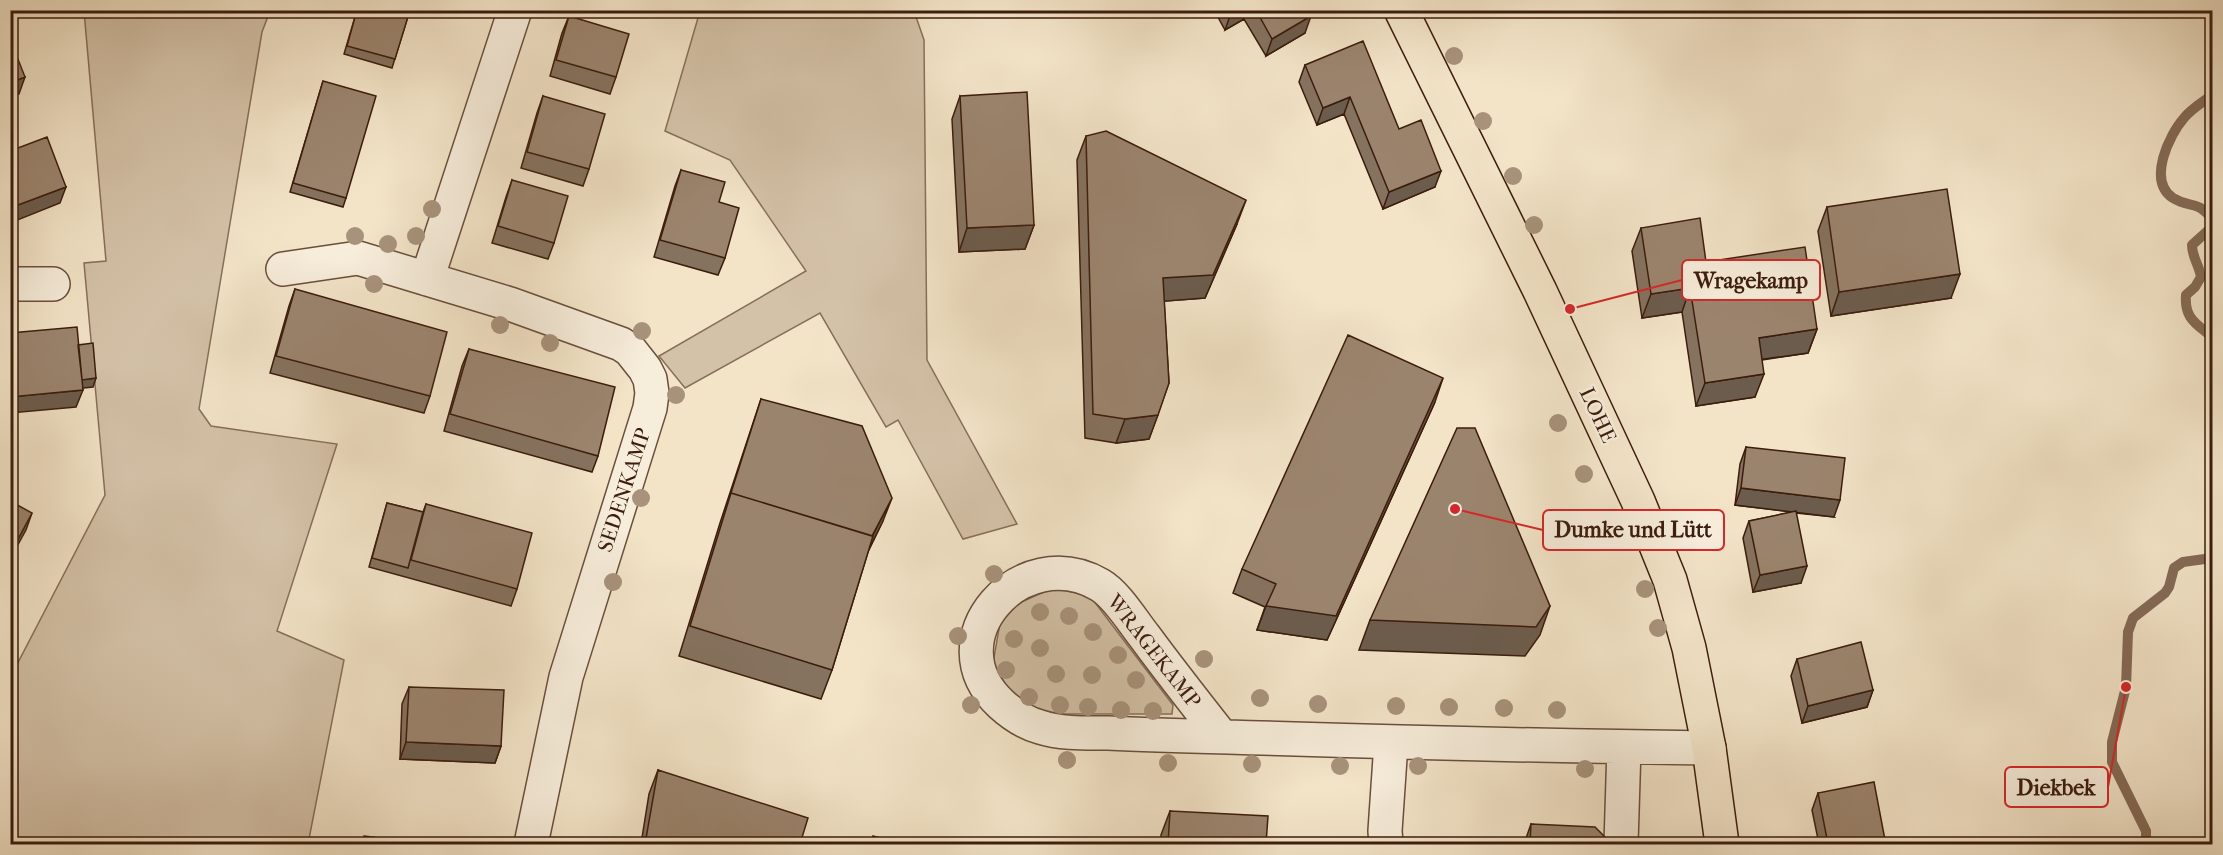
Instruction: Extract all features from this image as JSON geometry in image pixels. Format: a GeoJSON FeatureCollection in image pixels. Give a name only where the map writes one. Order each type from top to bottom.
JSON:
{"type":"FeatureCollection","features":[{"type":"Feature","properties":{"kind":"main road","name":"LOHE"},"geometry":{"type":"LineString","coordinates":[[1401,10],[1540,291],[1638,501],[1670,580],[1689,648],[1709,748],[1722,844]]}},
{"type":"Feature","properties":{"kind":"street"},"geometry":{"type":"LineString","coordinates":[[427,279],[515,10]]}},
{"type":"Feature","properties":{"kind":"street","name":"SEDENKAMP"},"geometry":{"type":"LineString","coordinates":[[283,269],[358,258],[510,304],[621,344],[637,357],[650,379],[652,393],[650,408],[566,677],[531,844]]}},
{"type":"Feature","properties":{"kind":"street"},"geometry":{"type":"LineString","coordinates":[[10,284],[53,284]]}},
{"type":"Feature","properties":{"kind":"street","name":"WRAGEKAMP"},"geometry":{"type":"LineString","coordinates":[[1222,737],[1127,614],[1102,586],[1065,574],[1034,576],[1014,586],[999,599],[980,629],[977,663],[993,697],[1011,713],[1029,723],[1058,732],[1391,743],[1709,748]]}},
{"type":"Feature","properties":{"kind":"street"},"geometry":{"type":"LineString","coordinates":[[1386,844],[1391,743]]}},
{"type":"Feature","properties":{"kind":"street"},"geometry":{"type":"LineString","coordinates":[[1621,844],[1624,747]]}},
{"type":"Feature","properties":{"kind":"shaded area"},"geometry":{"type":"Polygon","coordinates":[[[84,11],[270,11],[262,32],[199,409],[211,426],[337,444],[277,631],[344,660],[308,844],[11,844],[10,678],[105,495],[84,263],[106,261],[84,11]]]}},
{"type":"Feature","properties":{"kind":"shaded area"},"geometry":{"type":"Polygon","coordinates":[[[700,11],[914,11],[924,40],[927,360],[1017,524],[963,539],[898,420],[886,427],[820,313],[685,388],[659,356],[806,271],[730,160],[665,131],[700,11]]]}},
{"type":"Feature","properties":{"kind":"shaded area"},"geometry":{"type":"Polygon","coordinates":[[[1053,588],[1090,596],[1173,705],[1172,714],[1044,714],[1029,708],[1007,687],[993,663],[1000,623],[1019,603],[1053,588]]]}},
{"type":"Feature","properties":{"kind":"building"},"geometry":{"type":"Polygon","coordinates":[[[357,10],[410,10],[395,59],[347,46],[357,10]]]}},
{"type":"Feature","properties":{"kind":"building"},"geometry":{"type":"Polygon","coordinates":[[[1256,10],[1308,10],[1311,16],[1272,39],[1256,10]]]}},
{"type":"Feature","properties":{"kind":"building"},"geometry":{"type":"Polygon","coordinates":[[[569,16],[629,34],[616,77],[556,60],[569,16]]]}},
{"type":"Feature","properties":{"kind":"building"},"geometry":{"type":"Polygon","coordinates":[[[10,39],[25,77],[10,83],[10,39]]]}},
{"type":"Feature","properties":{"kind":"building"},"geometry":{"type":"Polygon","coordinates":[[[1363,41],[1399,129],[1421,120],[1441,171],[1389,192],[1350,97],[1323,108],[1305,65],[1363,41]]]}},
{"type":"Feature","properties":{"kind":"building"},"geometry":{"type":"Polygon","coordinates":[[[323,81],[376,96],[346,198],[293,183],[323,81]]]}},
{"type":"Feature","properties":{"kind":"building"},"geometry":{"type":"Polygon","coordinates":[[[1027,92],[1034,225],[967,228],[960,96],[1027,92]]]}},
{"type":"Feature","properties":{"kind":"building"},"geometry":{"type":"Polygon","coordinates":[[[543,96],[605,114],[589,169],[527,152],[543,96]]]}},
{"type":"Feature","properties":{"kind":"building"},"geometry":{"type":"Polygon","coordinates":[[[1106,131],[1246,200],[1213,275],[1163,278],[1169,383],[1158,415],[1125,419],[1093,414],[1086,136],[1106,131]]]}},
{"type":"Feature","properties":{"kind":"building"},"geometry":{"type":"Polygon","coordinates":[[[47,137],[66,187],[10,208],[10,151],[47,137]]]}},
{"type":"Feature","properties":{"kind":"building"},"geometry":{"type":"Polygon","coordinates":[[[681,170],[725,182],[719,202],[739,208],[725,258],[660,240],[681,170]]]}},
{"type":"Feature","properties":{"kind":"building"},"geometry":{"type":"Polygon","coordinates":[[[512,180],[568,196],[554,243],[498,226],[512,180]]]}},
{"type":"Feature","properties":{"kind":"building"},"geometry":{"type":"Polygon","coordinates":[[[1947,189],[1960,274],[1839,292],[1827,207],[1947,189]]]}},
{"type":"Feature","properties":{"kind":"building"},"geometry":{"type":"Polygon","coordinates":[[[1700,218],[1706,262],[1805,247],[1817,329],[1759,338],[1764,374],[1705,383],[1690,288],[1651,294],[1641,228],[1700,218]]]}},
{"type":"Feature","properties":{"kind":"building"},"geometry":{"type":"Polygon","coordinates":[[[295,289],[447,332],[430,396],[276,356],[295,289]]]}},
{"type":"Feature","properties":{"kind":"building"},"geometry":{"type":"Polygon","coordinates":[[[77,327],[83,390],[10,397],[10,333],[77,327]]]}},
{"type":"Feature","properties":{"kind":"building"},"geometry":{"type":"Polygon","coordinates":[[[1348,335],[1443,378],[1336,616],[1266,606],[1276,584],[1242,569],[1348,335]]]}},
{"type":"Feature","properties":{"kind":"building"},"geometry":{"type":"Polygon","coordinates":[[[93,343],[96,378],[82,380],[78,345],[93,343]]]}},
{"type":"Feature","properties":{"kind":"building"},"geometry":{"type":"Polygon","coordinates":[[[469,349],[615,387],[598,456],[450,414],[469,349]]]}},
{"type":"Feature","properties":{"kind":"building"},"geometry":{"type":"Polygon","coordinates":[[[761,399],[862,426],[892,498],[872,536],[731,493],[729,499],[761,399]]]}},
{"type":"Feature","properties":{"kind":"building"},"geometry":{"type":"Polygon","coordinates":[[[1457,428],[1475,428],[1550,606],[1536,627],[1370,620],[1457,428]]]}},
{"type":"Feature","properties":{"kind":"building"},"geometry":{"type":"Polygon","coordinates":[[[1746,447],[1845,458],[1840,500],[1741,488],[1746,447]]]}},
{"type":"Feature","properties":{"kind":"building"},"geometry":{"type":"Polygon","coordinates":[[[731,493],[873,536],[832,670],[690,626],[731,493]]]}},
{"type":"Feature","properties":{"kind":"building"},"geometry":{"type":"Polygon","coordinates":[[[10,501],[32,513],[10,554],[10,501]]]}},
{"type":"Feature","properties":{"kind":"building"},"geometry":{"type":"Polygon","coordinates":[[[387,503],[423,512],[408,568],[372,558],[387,503]]]}},
{"type":"Feature","properties":{"kind":"building"},"geometry":{"type":"Polygon","coordinates":[[[426,504],[532,533],[517,589],[411,560],[426,504]]]}},
{"type":"Feature","properties":{"kind":"building"},"geometry":{"type":"Polygon","coordinates":[[[1796,511],[1807,566],[1760,575],[1749,521],[1796,511]]]}},
{"type":"Feature","properties":{"kind":"building"},"geometry":{"type":"Polygon","coordinates":[[[1861,642],[1873,690],[1808,706],[1797,659],[1861,642]]]}},
{"type":"Feature","properties":{"kind":"building"},"geometry":{"type":"Polygon","coordinates":[[[409,687],[504,690],[501,746],[406,742],[409,687]]]}},
{"type":"Feature","properties":{"kind":"building"},"geometry":{"type":"Polygon","coordinates":[[[658,770],[808,818],[800,844],[645,844],[658,770]]]}},
{"type":"Feature","properties":{"kind":"building"},"geometry":{"type":"Polygon","coordinates":[[[1874,782],[1885,840],[1864,844],[1828,844],[1818,793],[1874,782]]]}},
{"type":"Feature","properties":{"kind":"building"},"geometry":{"type":"Polygon","coordinates":[[[1170,811],[1268,816],[1266,844],[1168,844],[1170,811]]]}},
{"type":"Feature","properties":{"kind":"building"},"geometry":{"type":"Polygon","coordinates":[[[1531,824],[1595,827],[1610,844],[1530,844],[1531,824]]]}},
{"type":"Feature","properties":{"kind":"building"},"geometry":{"type":"Polygon","coordinates":[[[364,836],[428,844],[363,844],[364,836]]]}},
{"type":"Feature","properties":{"kind":"building"},"geometry":{"type":"Polygon","coordinates":[[[873,836],[901,844],[870,844],[873,836]]]}},
{"type":"Feature","properties":{"kind":"waterway"},"geometry":{"type":"LineString","coordinates":[[2212,95],[2190,112],[2178,126],[2167,146],[2161,170],[2165,190],[2173,198],[2197,206],[2212,219]]}},
{"type":"Feature","properties":{"kind":"waterway"},"geometry":{"type":"LineString","coordinates":[[2212,227],[2192,245],[2201,277],[2186,295],[2189,315],[2212,337]]}},
{"type":"Feature","properties":{"kind":"waterway"},"geometry":{"type":"LineString","coordinates":[[2212,390],[2212,409]]}},
{"type":"Feature","properties":{"kind":"waterway"},"geometry":{"type":"LineString","coordinates":[[2146,844],[2146,831],[2112,762],[2112,742],[2126,687],[2128,632],[2133,618],[2165,593],[2174,568],[2183,562],[2212,558]]}},
{"type":"Feature","properties":{"kind":"place","name":"Wragekamp"},"geometry":{"type":"Point","coordinates":[1570,309]}},
{"type":"Feature","properties":{"kind":"place","name":"Dumke und Lütt"},"geometry":{"type":"Point","coordinates":[1455,509]}},
{"type":"Feature","properties":{"kind":"place","name":"Diekbek"},"geometry":{"type":"Point","coordinates":[2126,687]}}]}
